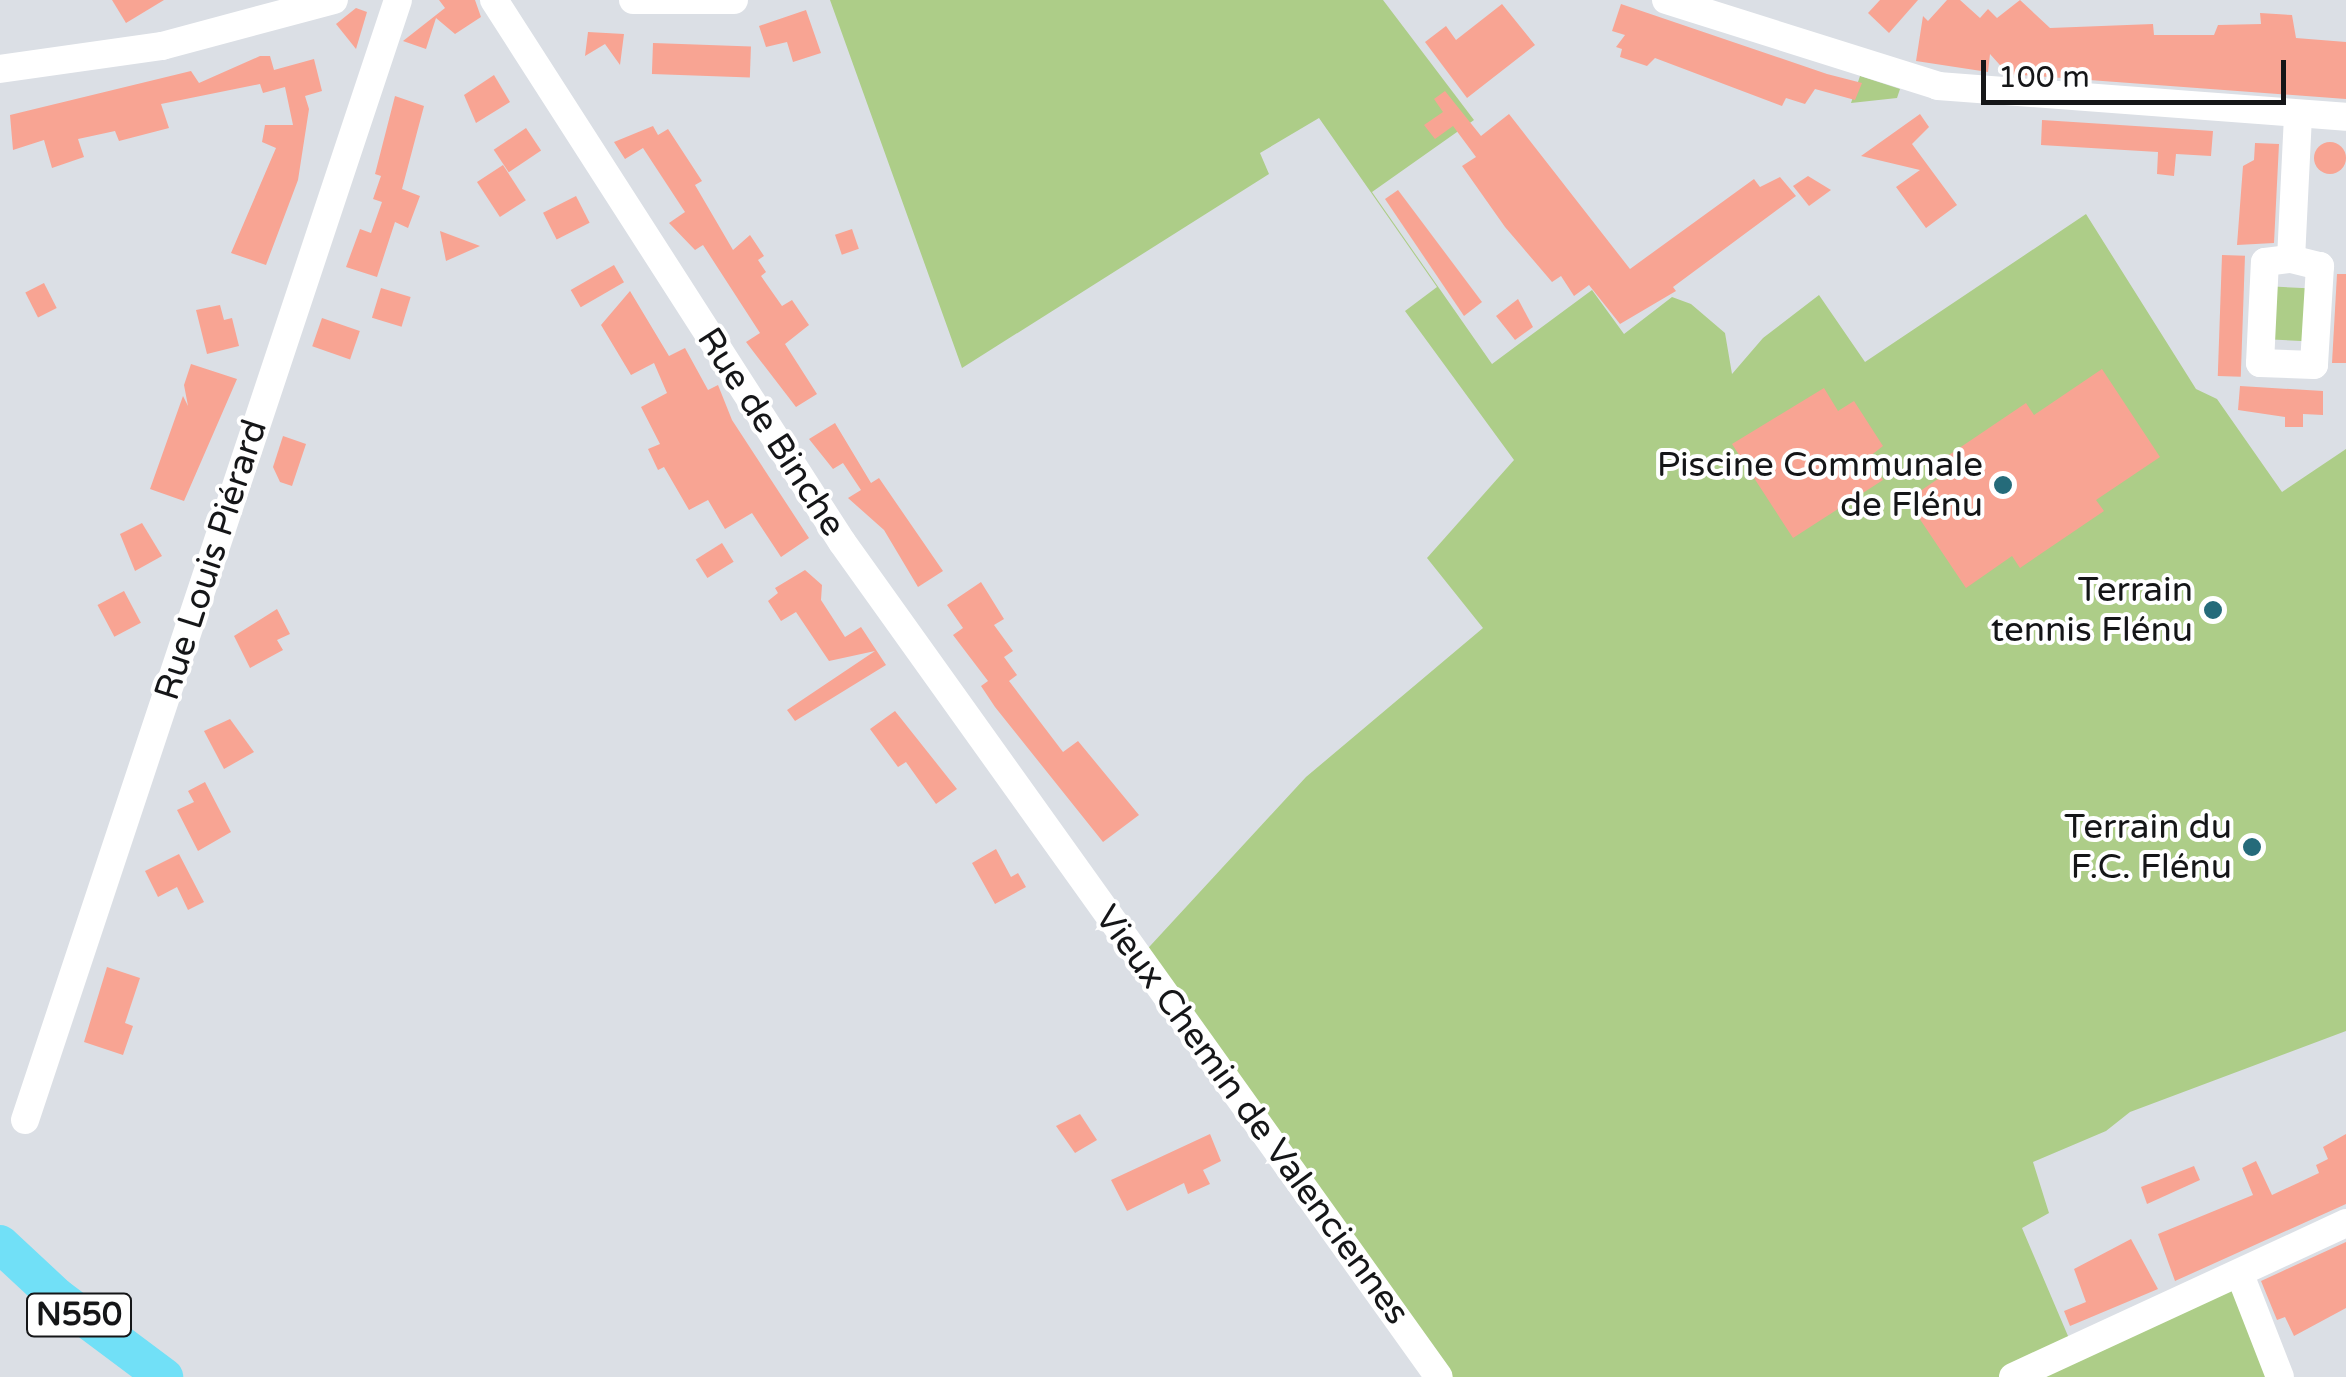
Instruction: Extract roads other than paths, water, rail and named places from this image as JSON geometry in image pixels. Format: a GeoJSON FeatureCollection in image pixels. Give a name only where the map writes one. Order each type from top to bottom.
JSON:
{"type":"FeatureCollection","features":[{"type":"Feature","properties":{"kind":"highway","name":"N550"},"geometry":{"type":"LineString","coordinates":[[0,1244],[57,1298],[164,1377]]}},
{"type":"Feature","properties":{"kind":"highway","name":"N550"},"geometry":{"type":"LineString","coordinates":[[0,1280],[120,1377]]}},
{"type":"Feature","properties":{"kind":"street"},"geometry":{"type":"LineString","coordinates":[[0,69],[162,46],[334,0]]}},
{"type":"Feature","properties":{"kind":"street","name":"Rue Louis Piérard"},"geometry":{"type":"LineString","coordinates":[[25,1120],[398,0]]}},
{"type":"Feature","properties":{"kind":"street","name":"Rue de Binche"},"geometry":{"type":"LineString","coordinates":[[494,0],[842,542],[1062,854]]}},
{"type":"Feature","properties":{"kind":"street"},"geometry":{"type":"LineString","coordinates":[[633,0],[734,0]]}},
{"type":"Feature","properties":{"kind":"street"},"geometry":{"type":"LineString","coordinates":[[1666,0],[1938,86],[2346,117]]}},
{"type":"Feature","properties":{"kind":"street"},"geometry":{"type":"LineString","coordinates":[[2291,259],[2298,114]]}},
{"type":"Feature","properties":{"kind":"street","name":"Vieux Chemin de Valenciennes"},"geometry":{"type":"LineString","coordinates":[[1062,854],[1439,1377]]}},
{"type":"Feature","properties":{"kind":"street"},"geometry":{"type":"LineString","coordinates":[[2013,1377],[2241,1277],[2346,1223]]}},
{"type":"Feature","properties":{"kind":"street"},"geometry":{"type":"LineString","coordinates":[[2241,1277],[2280,1377]]}},
{"type":"Feature","properties":{"kind":"place","name":"Piscine Communale de Flénu"},"geometry":{"type":"Point","coordinates":[2003,485]}},
{"type":"Feature","properties":{"kind":"place","name":"Terrain tennis Flénu"},"geometry":{"type":"Point","coordinates":[2213,610]}},
{"type":"Feature","properties":{"kind":"place","name":"Terrain du F.C. Flénu"},"geometry":{"type":"Point","coordinates":[2252,847]}}]}
